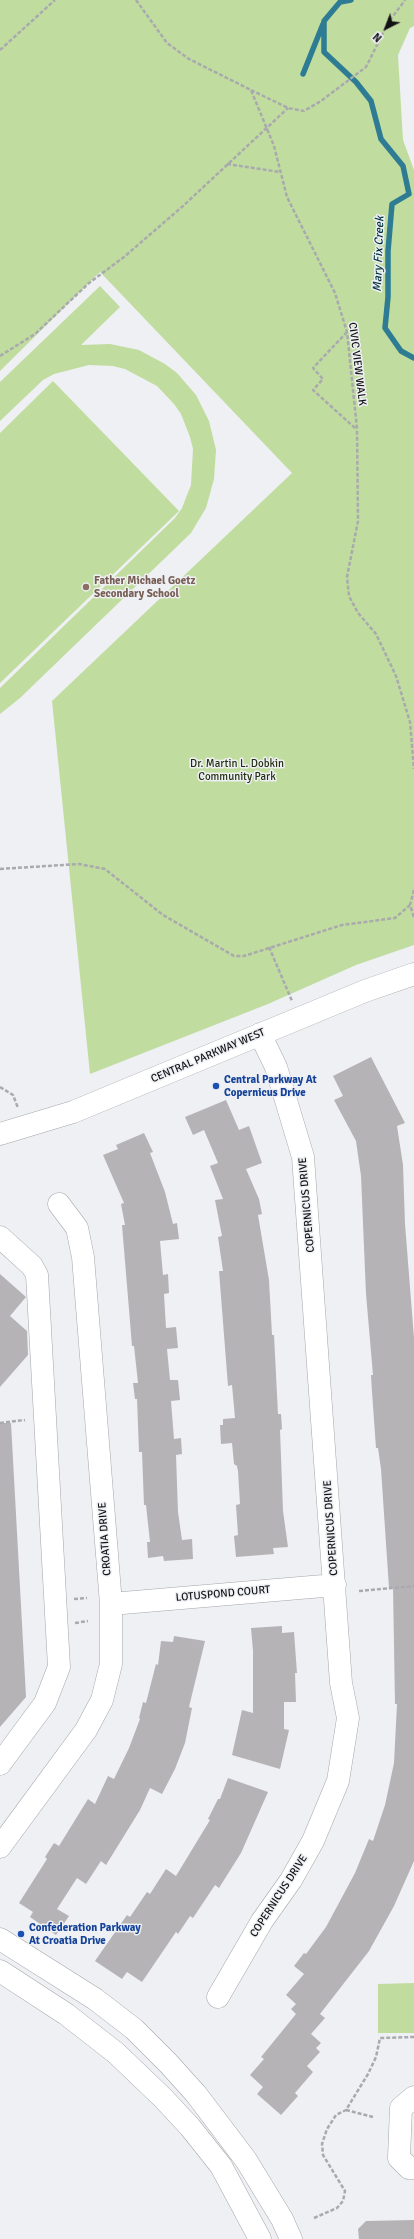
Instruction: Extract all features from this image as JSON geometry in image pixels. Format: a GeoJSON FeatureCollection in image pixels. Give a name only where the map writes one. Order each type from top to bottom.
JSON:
{"type":"FeatureCollection","features":[{"type":"Feature","properties":{"kind":"street","name":"CENTRAL PARKWAY WEST"},"geometry":{"type":"LineString","coordinates":[[0,1134],[25,1127],[119,1094],[365,991],[414,974]]}},
{"type":"Feature","properties":{"kind":"street","name":"COPERNICUS DRIVE"},"geometry":{"type":"LineString","coordinates":[[218,1997],[262,1921],[291,1880],[313,1841],[338,1781],[348,1718],[341,1683],[303,1157],[276,1067],[260,1034]]}},
{"type":"Feature","properties":{"kind":"street","name":"CROATIA DRIVE"},"geometry":{"type":"LineString","coordinates":[[0,1847],[86,1730],[102,1700],[111,1664],[111,1604],[83,1257],[77,1228],[59,1204]]}},
{"type":"Feature","properties":{"kind":"street"},"geometry":{"type":"LineString","coordinates":[[0,1237],[32,1266],[36,1275],[59,1667],[45,1703],[0,1764]]}},
{"type":"Feature","properties":{"kind":"street","name":"LOTUSPOND COURT"},"geometry":{"type":"LineString","coordinates":[[111,1604],[335,1585]]}},
{"type":"Feature","properties":{"kind":"street"},"geometry":{"type":"LineString","coordinates":[[0,1939],[95,1999],[134,2029],[168,2063],[196,2094],[246,2160],[282,2220],[291,2239]]}},
{"type":"Feature","properties":{"kind":"street"},"geometry":{"type":"LineString","coordinates":[[0,1971],[66,2014],[116,2053],[163,2098],[190,2127],[221,2166],[260,2239]]}},
{"type":"Feature","properties":{"kind":"street"},"geometry":{"type":"LineString","coordinates":[[414,2097],[401,2108],[399,2158],[409,2168],[414,2168]]}},
{"type":"Feature","properties":{"kind":"path"},"geometry":{"type":"LineString","coordinates":[[0,50],[55,0]]}},
{"type":"Feature","properties":{"kind":"path"},"geometry":{"type":"LineString","coordinates":[[136,0],[166,43],[189,59],[288,108],[304,111],[346,83],[366,67],[388,23],[405,0]]}},
{"type":"Feature","properties":{"kind":"path","name":"CIVIC VIEW WALK"},"geometry":{"type":"LineString","coordinates":[[251,90],[274,146],[287,197],[298,222],[318,256],[335,293],[347,332],[357,429],[358,521],[347,577],[349,596],[358,613],[376,634],[396,676],[410,722],[414,769]]}},
{"type":"Feature","properties":{"kind":"path"},"geometry":{"type":"LineString","coordinates":[[0,356],[35,334],[89,283],[124,257],[183,206],[288,108]]}},
{"type":"Feature","properties":{"kind":"path"},"geometry":{"type":"LineString","coordinates":[[227,164],[280,172]]}},
{"type":"Feature","properties":{"kind":"path"},"geometry":{"type":"LineString","coordinates":[[347,332],[313,368],[323,379],[313,390],[357,429]]}},
{"type":"Feature","properties":{"kind":"path"},"geometry":{"type":"LineString","coordinates":[[0,869],[79,864],[105,869],[163,915],[234,956],[244,956],[342,925],[395,918],[410,905]]}},
{"type":"Feature","properties":{"kind":"path"},"geometry":{"type":"LineString","coordinates":[[414,890],[410,905],[414,918]]}},
{"type":"Feature","properties":{"kind":"path"},"geometry":{"type":"LineString","coordinates":[[269,947],[299,1018]]}},
{"type":"Feature","properties":{"kind":"path"},"geometry":{"type":"LineString","coordinates":[[0,1087],[12,1095],[25,1127]]}},
{"type":"Feature","properties":{"kind":"path"},"geometry":{"type":"LineString","coordinates":[[0,1423],[45,1418]]}},
{"type":"Feature","properties":{"kind":"path"},"geometry":{"type":"LineString","coordinates":[[359,1591],[414,1586]]}},
{"type":"Feature","properties":{"kind":"path"},"geometry":{"type":"LineString","coordinates":[[314,2218],[337,2208],[343,2201],[345,2191],[323,2155],[322,2144],[326,2129],[336,2115],[346,2110],[376,2057],[380,2038],[414,2037]]}},
{"type":"Feature","properties":{"kind":"path"},"geometry":{"type":"LineString","coordinates":[[346,2110],[373,2117]]}},
{"type":"Feature","properties":{"kind":"green space","name":"Dr. Martin L. Dobkin Community Park"},"geometry":{"type":"Polygon","coordinates":[[[0,0],[414,0],[414,26],[410,28],[398,55],[403,140],[414,170],[414,945],[356,965],[268,1004],[90,1074],[52,701],[292,473],[100,272],[0,371],[0,0]]]}},
{"type":"Feature","properties":{"kind":"green space"},"geometry":{"type":"Polygon","coordinates":[[[100,286],[120,307],[81,345],[110,344],[139,350],[165,364],[177,373],[196,395],[209,421],[216,450],[214,479],[206,508],[191,533],[20,698],[0,714],[0,688],[175,518],[182,508],[191,485],[193,449],[181,414],[157,386],[125,369],[113,366],[89,365],[54,374],[43,380],[0,421],[0,382],[100,286]]]}},
{"type":"Feature","properties":{"kind":"green space"},"geometry":{"type":"Polygon","coordinates":[[[53,381],[179,511],[0,683],[0,433],[53,381]]]}},
{"type":"Feature","properties":{"kind":"green space"},"geometry":{"type":"Polygon","coordinates":[[[414,1983],[414,2033],[378,2033],[378,1984],[414,1983]]]}},
{"type":"Feature","properties":{"kind":"building"},"geometry":{"type":"Polygon","coordinates":[[[371,1057],[405,1123],[397,1126],[403,1165],[405,1224],[414,1338],[414,1861],[394,1906],[369,1951],[320,2014],[325,2018],[311,2034],[321,2043],[316,2048],[320,2052],[307,2066],[313,2072],[295,2093],[298,2096],[281,2115],[257,2094],[263,2087],[250,2075],[264,2059],[261,2057],[296,2014],[291,2009],[296,2004],[286,1995],[304,1974],[294,1966],[304,1953],[306,1954],[326,1927],[355,1873],[369,1839],[373,1841],[385,1805],[394,1763],[397,1704],[395,1704],[393,1587],[389,1588],[381,1469],[378,1448],[376,1448],[371,1375],[373,1375],[366,1294],[361,1176],[356,1141],[334,1100],[343,1096],[333,1076],[371,1057]]]}},
{"type":"Feature","properties":{"kind":"building"},"geometry":{"type":"Polygon","coordinates":[[[226,1100],[239,1130],[249,1126],[262,1163],[246,1169],[259,1199],[262,1214],[258,1215],[269,1280],[272,1335],[274,1335],[278,1414],[281,1414],[282,1429],[280,1430],[283,1511],[288,1547],[273,1548],[274,1554],[236,1557],[234,1536],[238,1535],[236,1505],[240,1504],[238,1471],[237,1466],[234,1464],[232,1443],[221,1444],[220,1425],[223,1425],[223,1419],[235,1418],[232,1385],[228,1386],[219,1271],[223,1271],[218,1237],[222,1236],[215,1200],[223,1199],[210,1166],[218,1163],[204,1130],[193,1135],[185,1117],[226,1100]]]}},
{"type":"Feature","properties":{"kind":"building"},"geometry":{"type":"Polygon","coordinates":[[[144,1133],[153,1152],[150,1153],[165,1192],[173,1224],[177,1223],[179,1239],[160,1241],[163,1275],[168,1274],[169,1293],[164,1294],[166,1328],[176,1327],[178,1348],[167,1349],[170,1380],[178,1380],[180,1400],[171,1401],[174,1439],[181,1438],[182,1454],[176,1455],[178,1512],[182,1540],[192,1539],[193,1559],[164,1561],[163,1556],[148,1558],[147,1542],[150,1542],[146,1505],[144,1505],[142,1452],[139,1452],[137,1399],[135,1399],[133,1383],[138,1383],[134,1346],[132,1346],[122,1225],[125,1225],[121,1204],[124,1203],[103,1155],[118,1149],[116,1145],[144,1133]]]}},
{"type":"Feature","properties":{"kind":"building"},"geometry":{"type":"Polygon","coordinates":[[[0,1274],[26,1297],[10,1316],[27,1331],[28,1355],[0,1387],[0,1274]]]}},
{"type":"Feature","properties":{"kind":"building"},"geometry":{"type":"Polygon","coordinates":[[[0,1423],[11,1423],[26,1697],[0,1727],[0,1423]]]}},
{"type":"Feature","properties":{"kind":"building"},"geometry":{"type":"Polygon","coordinates":[[[282,1626],[282,1633],[294,1632],[297,1673],[295,1673],[296,1702],[284,1702],[284,1729],[289,1730],[280,1769],[232,1755],[242,1710],[253,1713],[253,1651],[251,1628],[282,1626]]]}},
{"type":"Feature","properties":{"kind":"building"},"geometry":{"type":"Polygon","coordinates":[[[174,1636],[205,1641],[189,1707],[192,1708],[185,1743],[175,1769],[162,1794],[150,1788],[140,1810],[106,1865],[101,1861],[86,1884],[77,1878],[57,1909],[69,1916],[56,1935],[30,1917],[33,1912],[19,1903],[47,1859],[45,1857],[54,1843],[59,1846],[88,1799],[95,1804],[108,1776],[114,1779],[129,1748],[140,1719],[143,1702],[146,1703],[156,1664],[158,1665],[161,1641],[173,1642],[174,1636]]]}},
{"type":"Feature","properties":{"kind":"building"},"geometry":{"type":"Polygon","coordinates":[[[228,1778],[268,1792],[241,1853],[219,1888],[215,1885],[193,1918],[190,1916],[178,1934],[176,1932],[142,1982],[127,1972],[122,1979],[95,1961],[127,1915],[130,1917],[147,1892],[150,1894],[166,1869],[176,1876],[210,1820],[208,1819],[218,1799],[220,1799],[228,1778]]]}},
{"type":"Feature","properties":{"kind":"building"},"geometry":{"type":"Polygon","coordinates":[[[414,2220],[414,2239],[359,2239],[358,2229],[366,2221],[414,2220]]]}},
{"type":"Feature","properties":{"kind":"waterway","name":"Mary Fix Creek"},"geometry":{"type":"LineString","coordinates":[[351,0],[340,2],[324,21],[324,52],[356,82],[371,101],[381,139],[403,166],[409,194],[392,204],[388,251],[388,297],[385,328],[401,351],[414,358]]}},
{"type":"Feature","properties":{"kind":"waterway"},"geometry":{"type":"LineString","coordinates":[[303,74],[323,24]]}},
{"type":"Feature","properties":{"kind":"place","name":"Father Michael Goetz Secondary School"},"geometry":{"type":"Point","coordinates":[86,587]}},
{"type":"Feature","properties":{"kind":"place","name":"Central Parkway At Copernicus Drive"},"geometry":{"type":"Point","coordinates":[216,1086]}},
{"type":"Feature","properties":{"kind":"place","name":"Confederation Parkway At Croatia Drive"},"geometry":{"type":"Point","coordinates":[21,1934]}}]}
